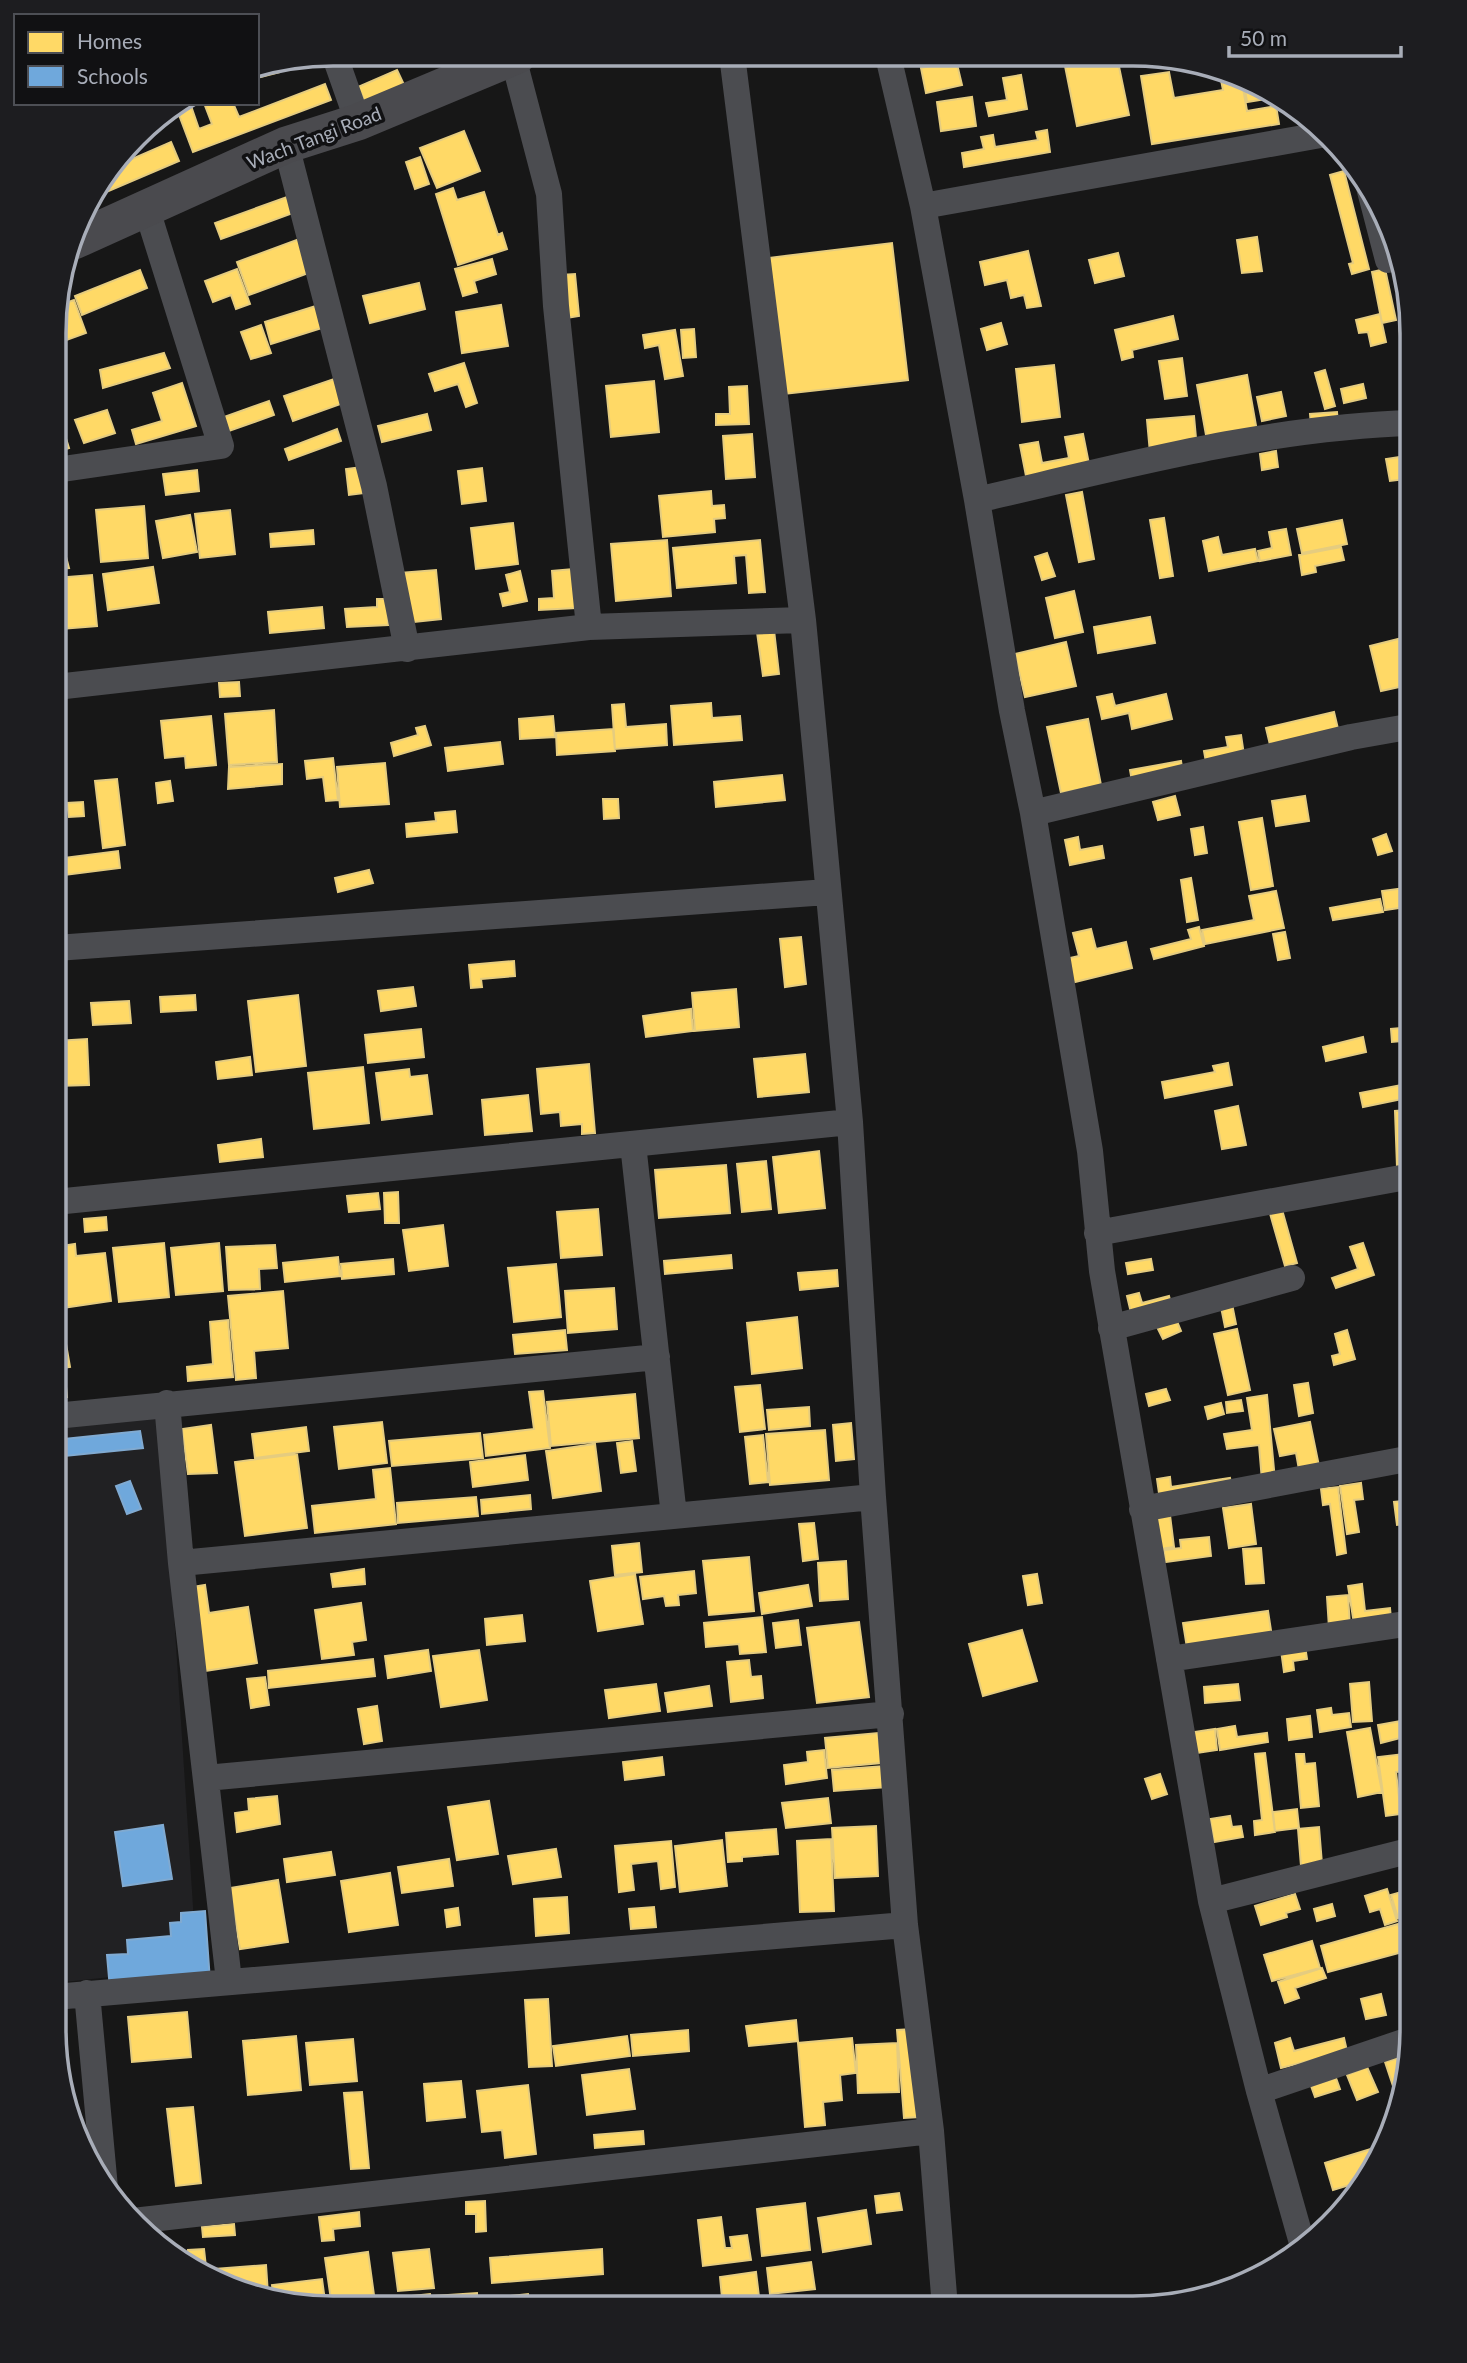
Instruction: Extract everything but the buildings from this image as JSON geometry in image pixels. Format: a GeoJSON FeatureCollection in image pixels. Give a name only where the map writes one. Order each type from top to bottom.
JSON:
{"type":"FeatureCollection","features":[{"type":"Feature","properties":{"kind":"main road","name":"Wach Tangi Road"},"geometry":{"type":"LineString","coordinates":[[85,236],[286,145],[358,122],[491,66]]}},
{"type":"Feature","properties":{"kind":"street"},"geometry":{"type":"LineString","coordinates":[[338,66],[358,122]]}},
{"type":"Feature","properties":{"kind":"street"},"geometry":{"type":"LineString","coordinates":[[517,66],[549,194],[556,306],[590,627]]}},
{"type":"Feature","properties":{"kind":"street"},"geometry":{"type":"LineString","coordinates":[[733,66],[803,620],[850,1122],[873,1497],[905,1925],[931,2131],[944,2296]]}},
{"type":"Feature","properties":{"kind":"street"},"geometry":{"type":"LineString","coordinates":[[890,66],[923,206],[977,500],[1012,711],[1033,813],[1090,1151],[1097,1233],[1111,1328],[1211,1901],[1259,2091],[1300,2237]]}},
{"type":"Feature","properties":{"kind":"street"},"geometry":{"type":"LineString","coordinates":[[923,206],[1314,137]]}},
{"type":"Feature","properties":{"kind":"street"},"geometry":{"type":"LineString","coordinates":[[286,145],[374,486],[407,649]]}},
{"type":"Feature","properties":{"kind":"street"},"geometry":{"type":"LineString","coordinates":[[66,469],[221,446],[147,210]]}},
{"type":"Feature","properties":{"kind":"street"},"geometry":{"type":"LineString","coordinates":[[1382,236],[1388,260]]}},
{"type":"Feature","properties":{"kind":"street"},"geometry":{"type":"LineString","coordinates":[[977,500],[1250,441],[1366,424],[1400,423]]}},
{"type":"Feature","properties":{"kind":"street"},"geometry":{"type":"LineString","coordinates":[[66,686],[590,627],[803,620]]}},
{"type":"Feature","properties":{"kind":"street"},"geometry":{"type":"LineString","coordinates":[[1033,813],[1351,737],[1400,728]]}},
{"type":"Feature","properties":{"kind":"street"},"geometry":{"type":"LineString","coordinates":[[66,947],[827,892]]}},
{"type":"Feature","properties":{"kind":"street"},"geometry":{"type":"LineString","coordinates":[[66,1201],[850,1122]]}},
{"type":"Feature","properties":{"kind":"street"},"geometry":{"type":"LineString","coordinates":[[633,1144],[674,1516]]}},
{"type":"Feature","properties":{"kind":"street"},"geometry":{"type":"LineString","coordinates":[[1097,1233],[1400,1178]]}},
{"type":"Feature","properties":{"kind":"street"},"geometry":{"type":"LineString","coordinates":[[1111,1328],[1292,1278]]}},
{"type":"Feature","properties":{"kind":"street"},"geometry":{"type":"LineString","coordinates":[[66,1415],[657,1357]]}},
{"type":"Feature","properties":{"kind":"street"},"geometry":{"type":"LineString","coordinates":[[167,1403],[181,1563],[229,1981]]}},
{"type":"Feature","properties":{"kind":"street"},"geometry":{"type":"LineString","coordinates":[[1142,1509],[1400,1460]]}},
{"type":"Feature","properties":{"kind":"street"},"geometry":{"type":"LineString","coordinates":[[181,1563],[873,1497]]}},
{"type":"Feature","properties":{"kind":"street"},"geometry":{"type":"LineString","coordinates":[[1169,1659],[1400,1625]]}},
{"type":"Feature","properties":{"kind":"street"},"geometry":{"type":"LineString","coordinates":[[206,1778],[891,1714]]}},
{"type":"Feature","properties":{"kind":"street"},"geometry":{"type":"LineString","coordinates":[[1211,1901],[1400,1853]]}},
{"type":"Feature","properties":{"kind":"street"},"geometry":{"type":"LineString","coordinates":[[66,1996],[905,1925]]}},
{"type":"Feature","properties":{"kind":"street"},"geometry":{"type":"LineString","coordinates":[[87,1993],[103,2164]]}},
{"type":"Feature","properties":{"kind":"street"},"geometry":{"type":"LineString","coordinates":[[1259,2091],[1400,2043]]}},
{"type":"Feature","properties":{"kind":"street"},"geometry":{"type":"LineString","coordinates":[[146,2219],[931,2131]]}},
{"type":"Feature","properties":{"kind":"shaded area"},"geometry":{"type":"Polygon","coordinates":[[[161,1415],[197,1968],[66,1982],[66,1426],[161,1415]]]}}]}
